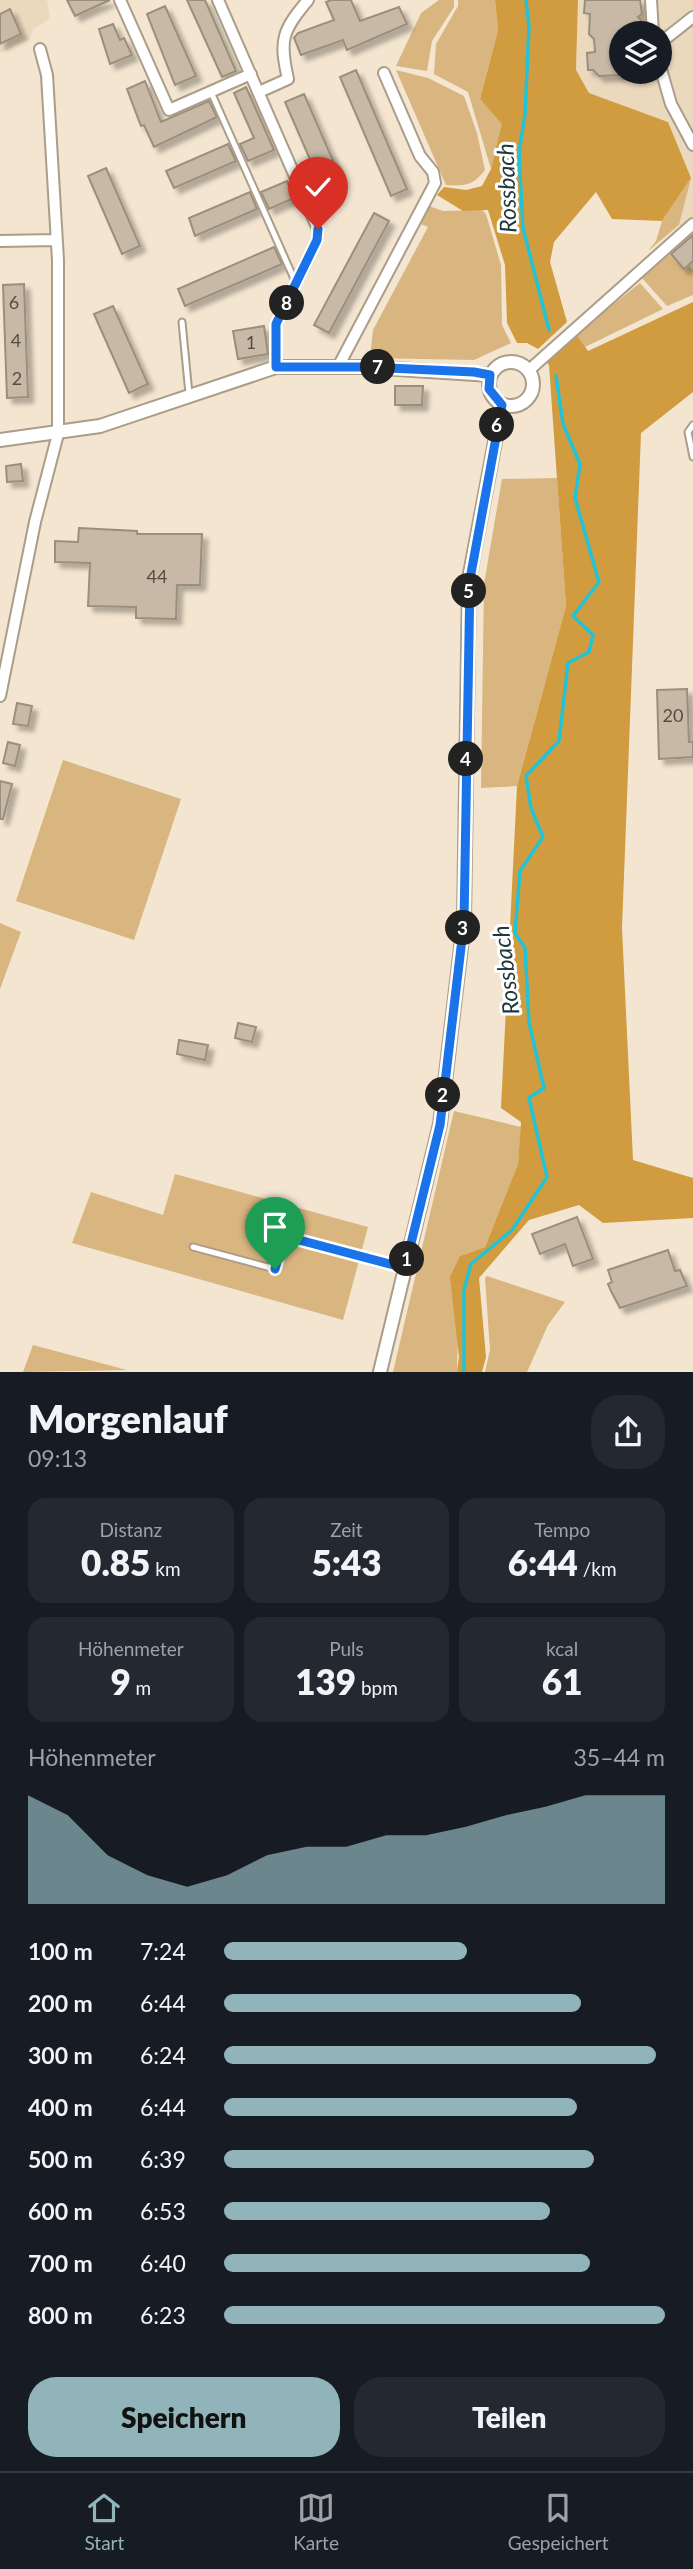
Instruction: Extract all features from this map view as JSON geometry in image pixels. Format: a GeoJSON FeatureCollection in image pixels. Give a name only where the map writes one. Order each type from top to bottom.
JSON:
{"type":"FeatureCollection","features":[{"type":"Feature","properties":{"kind":"street"},"geometry":{"type":"LineString","coordinates":[[120,0],[169,110],[251,74]]}},
{"type":"Feature","properties":{"kind":"street"},"geometry":{"type":"LineString","coordinates":[[218,0],[318,229],[317,240],[276,324],[276,367]]}},
{"type":"Feature","properties":{"kind":"street"},"geometry":{"type":"LineString","coordinates":[[259,92],[288,79],[281,48],[287,25],[308,0]]}},
{"type":"Feature","properties":{"kind":"street"},"geometry":{"type":"LineString","coordinates":[[651,0],[652,21]]}},
{"type":"Feature","properties":{"kind":"street"},"geometry":{"type":"LineString","coordinates":[[672,34],[693,17]]}},
{"type":"Feature","properties":{"kind":"street"},"geometry":{"type":"LineString","coordinates":[[0,696],[35,522],[58,434],[58,292],[47,75],[40,49]]}},
{"type":"Feature","properties":{"kind":"street"},"geometry":{"type":"LineString","coordinates":[[338,367],[435,183],[433,172],[420,156],[384,73]]}},
{"type":"Feature","properties":{"kind":"street"},"geometry":{"type":"LineString","coordinates":[[665,84],[671,104],[693,145]]}},
{"type":"Feature","properties":{"kind":"street"},"geometry":{"type":"LineString","coordinates":[[528,371],[693,224]]}},
{"type":"Feature","properties":{"kind":"street"},"geometry":{"type":"LineString","coordinates":[[0,241],[55,240]]}},
{"type":"Feature","properties":{"kind":"street"},"geometry":{"type":"LineString","coordinates":[[508,362],[523,366],[528,371],[533,385],[528,398],[516,406],[502,405],[489,389],[490,375],[508,362]]}},
{"type":"Feature","properties":{"kind":"street"},"geometry":{"type":"LineString","coordinates":[[0,440],[100,426],[276,367],[338,367],[490,375]]}},
{"type":"Feature","properties":{"kind":"street"},"geometry":{"type":"LineString","coordinates":[[380,1372],[440,1125],[464,922],[470,579],[502,405]]}},
{"type":"Feature","properties":{"kind":"lane"},"geometry":{"type":"LineString","coordinates":[[211,92],[296,284]]}},
{"type":"Feature","properties":{"kind":"lane"},"geometry":{"type":"LineString","coordinates":[[182,322],[189,397]]}},
{"type":"Feature","properties":{"kind":"lane"},"geometry":{"type":"LineString","coordinates":[[693,425],[688,432],[693,457]]}},
{"type":"Feature","properties":{"kind":"lane"},"geometry":{"type":"LineString","coordinates":[[193,1247],[275,1269],[284,1236],[405,1268]]}},
{"type":"Feature","properties":{"kind":"shaded area"},"geometry":{"type":"Polygon","coordinates":[[[0,0],[47,0],[50,19],[33,29],[30,39],[0,53],[0,0]]]}},
{"type":"Feature","properties":{"kind":"shaded area"},"geometry":{"type":"Polygon","coordinates":[[[439,0],[454,0],[454,7],[432,41],[427,71],[396,66],[421,13],[439,0]]]}},
{"type":"Feature","properties":{"kind":"shaded area"},"geometry":{"type":"Polygon","coordinates":[[[458,0],[495,0],[498,30],[480,99],[503,124],[491,169],[468,92],[434,74],[436,44],[458,6],[458,0]]]}},
{"type":"Feature","properties":{"kind":"shaded area"},"geometry":{"type":"Polygon","coordinates":[[[495,0],[578,0],[576,70],[589,93],[668,122],[691,178],[662,221],[612,219],[596,192],[554,242],[550,262],[567,322],[538,349],[527,343],[517,343],[507,323],[505,265],[488,210],[463,211],[437,195],[444,187],[466,190],[482,186],[491,169],[502,124],[480,99],[498,30],[495,0]]]}},
{"type":"Feature","properties":{"kind":"shaded area"},"geometry":{"type":"Polygon","coordinates":[[[578,0],[693,0],[693,270],[689,267],[684,271],[668,253],[687,235],[679,225],[690,178],[668,122],[589,93],[576,70],[578,0]]]}},
{"type":"Feature","properties":{"kind":"shaded area"},"geometry":{"type":"Polygon","coordinates":[[[396,70],[428,78],[464,96],[477,133],[485,170],[477,179],[464,185],[446,185],[396,70]]]}},
{"type":"Feature","properties":{"kind":"shaded area"},"geometry":{"type":"Polygon","coordinates":[[[691,178],[679,225],[648,251],[656,241],[662,221],[691,178]]]}},
{"type":"Feature","properties":{"kind":"shaded area"},"geometry":{"type":"Polygon","coordinates":[[[429,206],[443,211],[482,210],[486,214],[501,265],[502,325],[511,343],[474,360],[370,358],[373,330],[428,227],[421,224],[429,206]]]}},
{"type":"Feature","properties":{"kind":"shaded area"},"geometry":{"type":"Polygon","coordinates":[[[668,253],[684,270],[689,266],[693,270],[693,295],[667,306],[641,277],[668,253]]]}},
{"type":"Feature","properties":{"kind":"shaded area"},"geometry":{"type":"Polygon","coordinates":[[[640,283],[663,309],[585,347],[576,334],[640,283]]]}},
{"type":"Feature","properties":{"kind":"shaded area"},"geometry":{"type":"Polygon","coordinates":[[[693,302],[693,392],[641,433],[622,928],[633,1160],[693,1178],[693,1218],[603,1223],[579,1205],[529,1220],[479,1278],[486,1357],[482,1372],[457,1372],[459,1357],[450,1277],[460,1256],[485,1247],[518,1164],[521,1122],[501,1108],[517,786],[566,606],[549,365],[545,360],[576,334],[588,351],[693,302]]]}},
{"type":"Feature","properties":{"kind":"shaded area"},"geometry":{"type":"Polygon","coordinates":[[[557,478],[566,606],[517,786],[481,788],[484,584],[502,479],[557,478]]]}},
{"type":"Feature","properties":{"kind":"shaded area"},"geometry":{"type":"Polygon","coordinates":[[[63,760],[181,799],[134,940],[16,901],[63,760]]]}},
{"type":"Feature","properties":{"kind":"shaded area"},"geometry":{"type":"Polygon","coordinates":[[[0,923],[21,932],[0,989],[0,923]]]}},
{"type":"Feature","properties":{"kind":"shaded area"},"geometry":{"type":"Polygon","coordinates":[[[454,1111],[521,1127],[518,1164],[485,1247],[460,1256],[457,1372],[393,1372],[454,1111]]]}},
{"type":"Feature","properties":{"kind":"shaded area"},"geometry":{"type":"Polygon","coordinates":[[[175,1174],[368,1227],[343,1320],[72,1243],[91,1192],[163,1215],[175,1174]]]}},
{"type":"Feature","properties":{"kind":"shaded area"},"geometry":{"type":"Polygon","coordinates":[[[487,1276],[565,1302],[548,1325],[527,1372],[485,1372],[490,1350],[487,1276]]]}},
{"type":"Feature","properties":{"kind":"shaded area"},"geometry":{"type":"Polygon","coordinates":[[[33,1345],[127,1370],[23,1372],[33,1345]]]}},
{"type":"Feature","properties":{"kind":"building"},"geometry":{"type":"Polygon","coordinates":[[[67,0],[110,0],[75,16],[67,0]]]}},
{"type":"Feature","properties":{"kind":"building"},"geometry":{"type":"Polygon","coordinates":[[[187,0],[205,0],[236,71],[222,77],[187,0]]]}},
{"type":"Feature","properties":{"kind":"building"},"geometry":{"type":"Polygon","coordinates":[[[351,0],[360,21],[399,7],[407,24],[347,50],[343,40],[301,55],[294,38],[298,33],[334,20],[326,2],[351,0]]]}},
{"type":"Feature","properties":{"kind":"building"},"geometry":{"type":"Polygon","coordinates":[[[585,0],[640,0],[642,14],[638,17],[641,21],[609,21],[609,76],[599,76],[593,70],[588,70],[587,53],[595,52],[594,39],[589,34],[590,14],[584,13],[585,0]]]}},
{"type":"Feature","properties":{"kind":"building"},"geometry":{"type":"Polygon","coordinates":[[[165,6],[196,76],[175,85],[147,14],[165,6]]]}},
{"type":"Feature","properties":{"kind":"building"},"geometry":{"type":"Polygon","coordinates":[[[10,9],[21,34],[0,44],[0,14],[10,9]]]}},
{"type":"Feature","properties":{"kind":"building"},"geometry":{"type":"Polygon","coordinates":[[[113,24],[120,40],[124,38],[132,55],[110,64],[99,29],[113,24]]]}},
{"type":"Feature","properties":{"kind":"building"},"geometry":{"type":"Polygon","coordinates":[[[356,70],[407,189],[391,196],[340,77],[356,70]]]}},
{"type":"Feature","properties":{"kind":"building"},"geometry":{"type":"Polygon","coordinates":[[[145,81],[161,122],[209,101],[217,117],[154,147],[144,125],[141,126],[127,89],[145,81]]]}},
{"type":"Feature","properties":{"kind":"building"},"geometry":{"type":"Polygon","coordinates":[[[246,87],[274,150],[248,161],[240,144],[254,138],[234,93],[246,87]]]}},
{"type":"Feature","properties":{"kind":"building"},"geometry":{"type":"Polygon","coordinates":[[[304,94],[341,179],[322,187],[285,102],[304,94]]]}},
{"type":"Feature","properties":{"kind":"building"},"geometry":{"type":"Polygon","coordinates":[[[228,144],[236,161],[174,188],[166,171],[228,144]]]}},
{"type":"Feature","properties":{"kind":"building"},"geometry":{"type":"Polygon","coordinates":[[[106,168],[140,246],[122,254],[88,176],[106,168]]]}},
{"type":"Feature","properties":{"kind":"building"},"geometry":{"type":"Polygon","coordinates":[[[287,181],[294,198],[269,209],[261,192],[287,181]]]}},
{"type":"Feature","properties":{"kind":"building"},"geometry":{"type":"Polygon","coordinates":[[[250,192],[257,209],[195,236],[189,218],[250,192]]]}},
{"type":"Feature","properties":{"kind":"building"},"geometry":{"type":"Polygon","coordinates":[[[374,213],[389,221],[329,333],[314,325],[374,213]]]}},
{"type":"Feature","properties":{"kind":"building"},"geometry":{"type":"Polygon","coordinates":[[[693,235],[693,261],[684,269],[671,254],[693,235]]]}},
{"type":"Feature","properties":{"kind":"building"},"geometry":{"type":"Polygon","coordinates":[[[274,247],[282,264],[185,306],[178,289],[274,247]]]}},
{"type":"Feature","properties":{"kind":"building"},"geometry":{"type":"Polygon","coordinates":[[[24,284],[28,397],[7,398],[3,285],[24,284]]]}},
{"type":"Feature","properties":{"kind":"building"},"geometry":{"type":"Polygon","coordinates":[[[113,306],[148,384],[129,393],[94,314],[113,306]]]}},
{"type":"Feature","properties":{"kind":"building"},"geometry":{"type":"Polygon","coordinates":[[[264,326],[268,354],[238,359],[233,331],[264,326]]]}},
{"type":"Feature","properties":{"kind":"building"},"geometry":{"type":"Polygon","coordinates":[[[395,386],[423,386],[422,405],[395,405],[395,386]]]}},
{"type":"Feature","properties":{"kind":"building"},"geometry":{"type":"Polygon","coordinates":[[[21,464],[23,481],[7,482],[6,466],[21,464]]]}},
{"type":"Feature","properties":{"kind":"building"},"geometry":{"type":"Polygon","coordinates":[[[79,528],[137,531],[137,534],[202,534],[200,585],[177,585],[176,619],[136,618],[136,607],[88,606],[90,563],[55,562],[55,541],[78,542],[79,528]]]}},
{"type":"Feature","properties":{"kind":"building"},"geometry":{"type":"Polygon","coordinates":[[[687,689],[689,742],[693,742],[693,757],[659,759],[657,690],[687,689]]]}},
{"type":"Feature","properties":{"kind":"building"},"geometry":{"type":"Polygon","coordinates":[[[17,703],[32,706],[28,726],[13,724],[17,703]]]}},
{"type":"Feature","properties":{"kind":"building"},"geometry":{"type":"Polygon","coordinates":[[[8,742],[20,745],[15,766],[3,763],[8,742]]]}},
{"type":"Feature","properties":{"kind":"building"},"geometry":{"type":"Polygon","coordinates":[[[0,781],[12,784],[3,819],[0,819],[0,781]]]}},
{"type":"Feature","properties":{"kind":"building"},"geometry":{"type":"Polygon","coordinates":[[[238,1023],[256,1027],[252,1042],[235,1038],[238,1023]]]}},
{"type":"Feature","properties":{"kind":"building"},"geometry":{"type":"Polygon","coordinates":[[[179,1040],[208,1045],[205,1060],[177,1054],[179,1040]]]}},
{"type":"Feature","properties":{"kind":"building"},"geometry":{"type":"Polygon","coordinates":[[[577,1217],[593,1259],[573,1266],[565,1244],[540,1254],[532,1234],[577,1217]]]}},
{"type":"Feature","properties":{"kind":"building"},"geometry":{"type":"Polygon","coordinates":[[[668,1250],[675,1271],[680,1270],[687,1286],[620,1308],[608,1284],[612,1282],[608,1270],[668,1250]]]}},
{"type":"Feature","properties":{"kind":"waterway","name":"Rossbach"},"geometry":{"type":"LineString","coordinates":[[526,0],[529,26],[525,114],[519,153],[523,228],[549,330]]}},
{"type":"Feature","properties":{"kind":"waterway","name":"Rossbach"},"geometry":{"type":"LineString","coordinates":[[464,1372],[464,1290],[471,1264],[512,1230],[547,1177],[529,1098],[544,1088],[529,1022],[525,948],[515,933],[520,871],[543,837],[531,808],[526,776],[559,741],[568,663],[589,652],[593,635],[573,616],[599,582],[575,498],[580,464],[563,424],[556,376]]}},
{"type":"Feature","properties":{"kind":"route"},"geometry":{"type":"LineString","coordinates":[[275,1269],[284,1236],[405,1268],[440,1125],[464,922],[470,579],[502,405],[491,396],[488,382],[490,375],[474,372],[367,367],[276,367],[276,324],[317,240],[318,229]]}}]}
